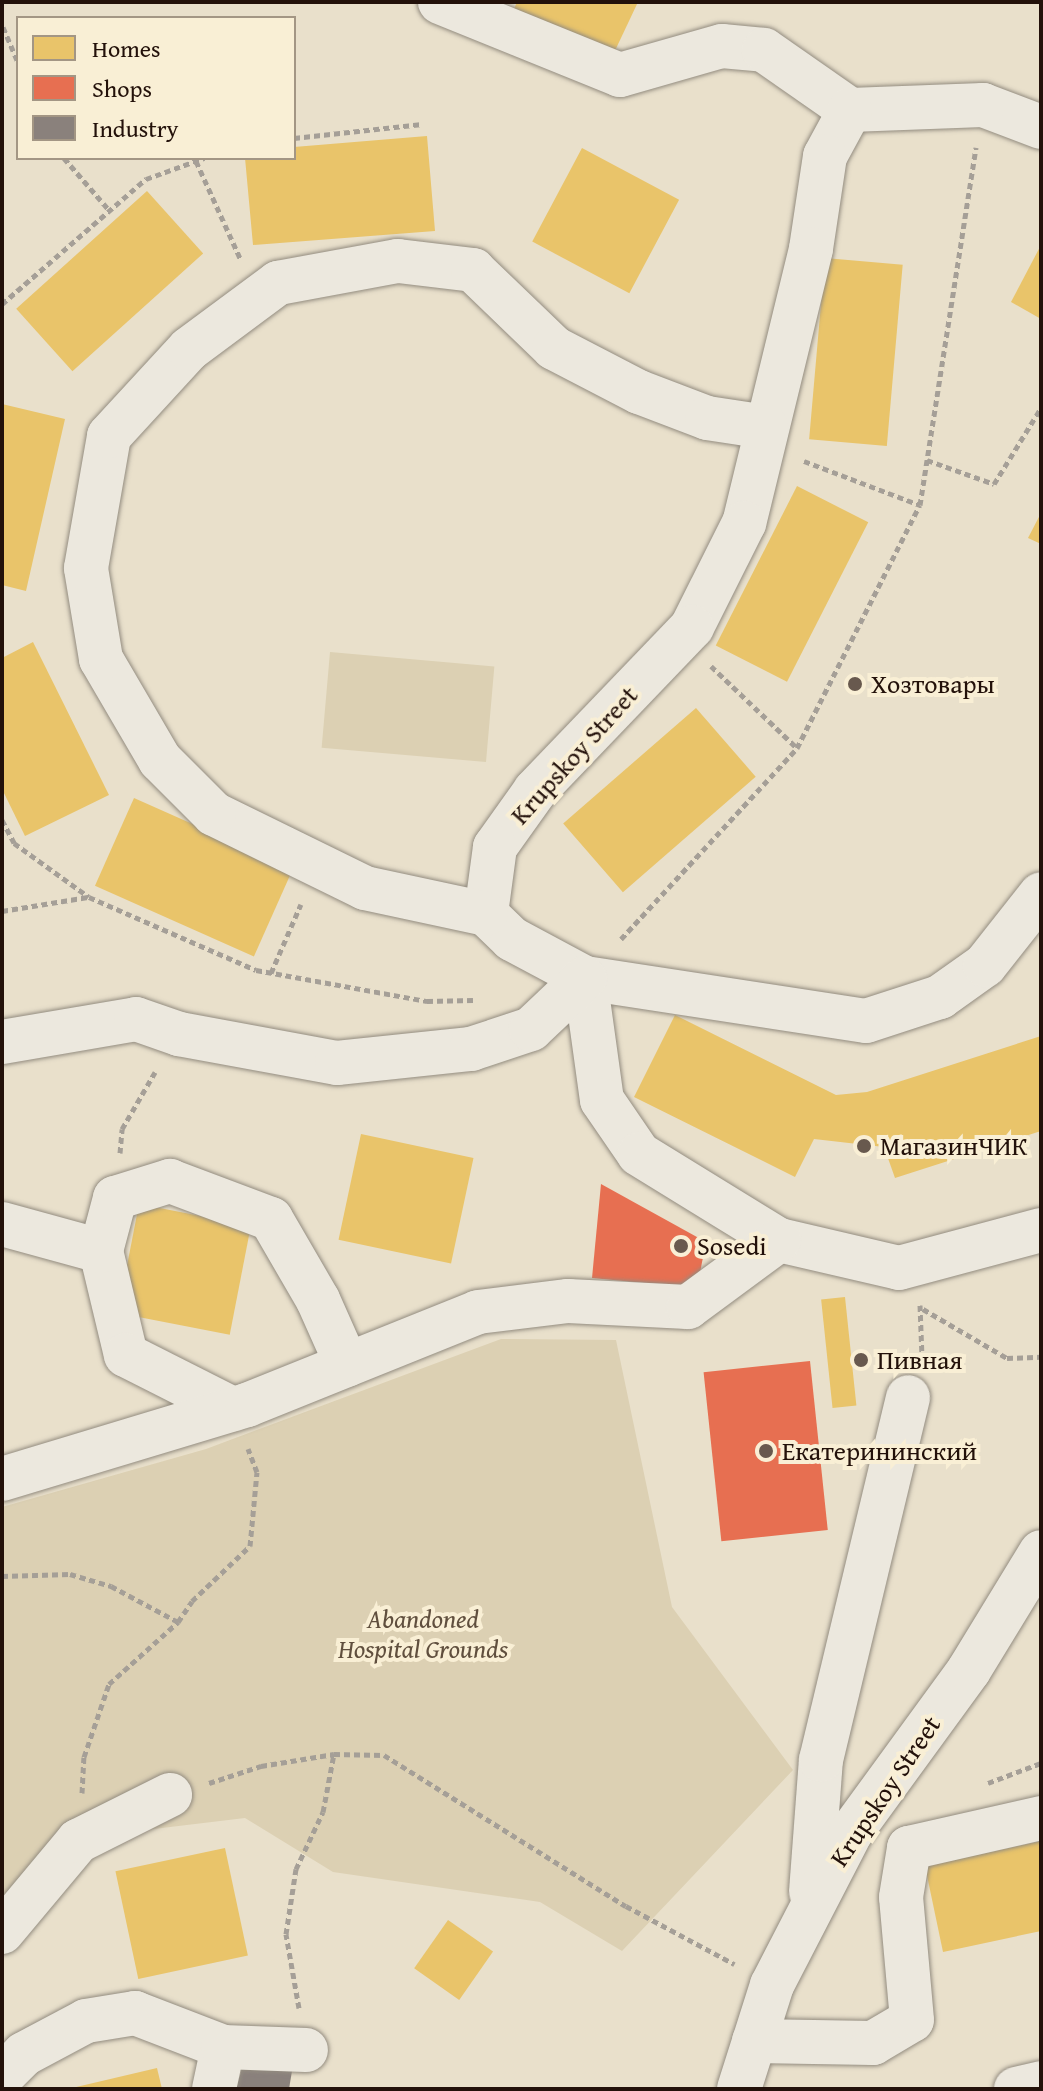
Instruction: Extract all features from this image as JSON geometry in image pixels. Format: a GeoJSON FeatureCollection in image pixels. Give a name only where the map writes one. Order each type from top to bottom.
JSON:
{"type":"FeatureCollection","features":[{"type":"Feature","properties":{"kind":"street"},"geometry":{"type":"LineString","coordinates":[[440,2],[620,75],[722,46],[764,50],[850,110],[983,105],[1041,127]]}},
{"type":"Feature","properties":{"kind":"street","name":"Krupskoy Street"},"geometry":{"type":"LineString","coordinates":[[486,914],[495,847],[535,791],[692,627],[744,523],[811,249],[825,156],[850,110]]}},
{"type":"Feature","properties":{"kind":"street"},"geometry":{"type":"LineString","coordinates":[[764,436],[639,392],[554,348],[473,270],[398,261],[278,283],[189,349],[109,436],[86,568],[101,659],[160,760],[214,814],[365,888],[486,914],[512,939],[585,978],[866,1021],[940,997],[985,965],[1041,894]]}},
{"type":"Feature","properties":{"kind":"street"},"geometry":{"type":"LineString","coordinates":[[2,1042],[136,1019],[179,1034],[337,1063],[471,1049],[531,1029],[585,978]]}},
{"type":"Feature","properties":{"kind":"street"},"geometry":{"type":"LineString","coordinates":[[585,978],[602,1100],[639,1154],[779,1240],[899,1268],[1041,1230]]}},
{"type":"Feature","properties":{"kind":"street"},"geometry":{"type":"LineString","coordinates":[[233,1409],[126,1355],[101,1251],[115,1198],[170,1181],[271,1219],[318,1300],[347,1365]]}},
{"type":"Feature","properties":{"kind":"street"},"geometry":{"type":"LineString","coordinates":[[2,1224],[101,1251]]}},
{"type":"Feature","properties":{"kind":"street"},"geometry":{"type":"LineString","coordinates":[[2,1479],[233,1409],[478,1312],[568,1301],[688,1307],[779,1240]]}},
{"type":"Feature","properties":{"kind":"street"},"geometry":{"type":"LineString","coordinates":[[809,1911],[821,1760],[908,1397]]}},
{"type":"Feature","properties":{"kind":"street","name":"Krupskoy Street"},"geometry":{"type":"LineString","coordinates":[[739,2089],[772,1985],[851,1832],[969,1670],[1039,1561]]}},
{"type":"Feature","properties":{"kind":"street"},"geometry":{"type":"LineString","coordinates":[[2,1932],[78,1841],[170,1795]]}},
{"type":"Feature","properties":{"kind":"street"},"geometry":{"type":"LineString","coordinates":[[754,2041],[873,2043],[912,2020],[901,1897],[909,1848],[1041,1818]]}},
{"type":"Feature","properties":{"kind":"street"},"geometry":{"type":"LineString","coordinates":[[2,2076],[24,2054],[86,2021],[135,2013],[223,2047],[306,2050]]}},
{"type":"Feature","properties":{"kind":"street"},"geometry":{"type":"LineString","coordinates":[[214,2089],[223,2047]]}},
{"type":"Feature","properties":{"kind":"street"},"geometry":{"type":"LineString","coordinates":[[1016,2089],[1041,2083]]}},
{"type":"Feature","properties":{"kind":"path"},"geometry":{"type":"LineString","coordinates":[[3,27],[16,57]]}},
{"type":"Feature","properties":{"kind":"path"},"geometry":{"type":"LineString","coordinates":[[585,978],[797,748],[920,505],[983,105]]}},
{"type":"Feature","properties":{"kind":"path"},"geometry":{"type":"LineString","coordinates":[[296,138],[422,124]]}},
{"type":"Feature","properties":{"kind":"path"},"geometry":{"type":"LineString","coordinates":[[66,160],[109,210]]}},
{"type":"Feature","properties":{"kind":"path"},"geometry":{"type":"LineString","coordinates":[[2,304],[146,179],[196,161],[258,297]]}},
{"type":"Feature","properties":{"kind":"path"},"geometry":{"type":"LineString","coordinates":[[927,460],[994,484],[1041,408]]}},
{"type":"Feature","properties":{"kind":"path"},"geometry":{"type":"LineString","coordinates":[[764,436],[920,505]]}},
{"type":"Feature","properties":{"kind":"path"},"geometry":{"type":"LineString","coordinates":[[681,638],[797,748]]}},
{"type":"Feature","properties":{"kind":"path"},"geometry":{"type":"LineString","coordinates":[[2,820],[14,843],[89,897],[271,973],[427,1001],[487,1000]]}},
{"type":"Feature","properties":{"kind":"path"},"geometry":{"type":"LineString","coordinates":[[271,973],[319,866]]}},
{"type":"Feature","properties":{"kind":"path"},"geometry":{"type":"LineString","coordinates":[[2,911],[89,897]]}},
{"type":"Feature","properties":{"kind":"path"},"geometry":{"type":"LineString","coordinates":[[115,1198],[122,1129],[179,1034]]}},
{"type":"Feature","properties":{"kind":"path"},"geometry":{"type":"LineString","coordinates":[[923,1308],[1007,1358],[1041,1357]]}},
{"type":"Feature","properties":{"kind":"path"},"geometry":{"type":"LineString","coordinates":[[78,1841],[84,1757],[109,1684],[178,1622],[192,1601],[250,1546],[257,1472],[233,1409]]}},
{"type":"Feature","properties":{"kind":"path"},"geometry":{"type":"LineString","coordinates":[[2,1576],[70,1574],[111,1586],[178,1622]]}},
{"type":"Feature","properties":{"kind":"path"},"geometry":{"type":"LineString","coordinates":[[170,1795],[261,1766],[334,1754],[384,1755],[626,1906],[772,1985]]}},
{"type":"Feature","properties":{"kind":"path"},"geometry":{"type":"LineString","coordinates":[[286,1934],[296,1869],[323,1812],[334,1754]]}},
{"type":"Feature","properties":{"kind":"green space"},"geometry":{"type":"Polygon","coordinates":[[[330,652],[494,666],[486,762],[322,748],[330,652]]]}},
{"type":"Feature","properties":{"kind":"green space","name":"Abandoned Hospital Grounds"},"geometry":{"type":"Polygon","coordinates":[[[501,1339],[616,1340],[672,1607],[793,1770],[622,1951],[540,1902],[333,1872],[245,1818],[112,1834],[2,1937],[2,1507],[206,1449],[501,1339]]]}},
{"type":"Feature","properties":{"kind":"building: Homes"},"geometry":{"type":"Polygon","coordinates":[[[517,2],[638,2],[612,57],[514,9],[517,2]]]}},
{"type":"Feature","properties":{"kind":"building: Homes"},"geometry":{"type":"Polygon","coordinates":[[[427,136],[435,231],[253,245],[245,160],[296,160],[296,147],[427,136]]]}},
{"type":"Feature","properties":{"kind":"building: Homes"},"geometry":{"type":"Polygon","coordinates":[[[582,148],[679,200],[629,293],[532,242],[582,148]]]}},
{"type":"Feature","properties":{"kind":"building: Homes"},"geometry":{"type":"Polygon","coordinates":[[[147,191],[203,253],[72,371],[16,309],[147,191]]]}},
{"type":"Feature","properties":{"kind":"building: Homes"},"geometry":{"type":"Polygon","coordinates":[[[1041,245],[1041,319],[1011,302],[1041,245]]]}},
{"type":"Feature","properties":{"kind":"building: Homes"},"geometry":{"type":"Polygon","coordinates":[[[825,258],[903,265],[887,446],[809,439],[825,258]]]}},
{"type":"Feature","properties":{"kind":"building: Homes"},"geometry":{"type":"Polygon","coordinates":[[[2,404],[65,419],[26,591],[2,585],[2,404]]]}},
{"type":"Feature","properties":{"kind":"building: Homes"},"geometry":{"type":"Polygon","coordinates":[[[797,486],[868,522],[787,682],[716,645],[797,486]]]}},
{"type":"Feature","properties":{"kind":"building: Homes"},"geometry":{"type":"Polygon","coordinates":[[[1041,513],[1041,544],[1028,538],[1041,513]]]}},
{"type":"Feature","properties":{"kind":"building: Homes"},"geometry":{"type":"Polygon","coordinates":[[[33,642],[109,795],[25,836],[2,789],[2,658],[33,642]]]}},
{"type":"Feature","properties":{"kind":"building: Homes"},"geometry":{"type":"Polygon","coordinates":[[[696,708],[756,777],[623,892],[563,823],[696,708]]]}},
{"type":"Feature","properties":{"kind":"building: Homes"},"geometry":{"type":"Polygon","coordinates":[[[134,798],[293,869],[254,956],[95,886],[134,798]]]}},
{"type":"Feature","properties":{"kind":"building: Homes"},"geometry":{"type":"Polygon","coordinates":[[[675,1015],[836,1095],[867,1092],[1041,1036],[1041,1131],[895,1178],[884,1147],[814,1139],[795,1177],[634,1097],[675,1015]]]}},
{"type":"Feature","properties":{"kind":"building: Homes"},"geometry":{"type":"Polygon","coordinates":[[[361,1134],[473,1158],[451,1264],[339,1240],[361,1134]]]}},
{"type":"Feature","properties":{"kind":"building: Homes"},"geometry":{"type":"Polygon","coordinates":[[[139,1204],[251,1226],[230,1335],[118,1313],[139,1204]]]}},
{"type":"Feature","properties":{"kind":"building: Homes"},"geometry":{"type":"Polygon","coordinates":[[[845,1297],[856,1405],[833,1408],[821,1300],[845,1297]]]}},
{"type":"Feature","properties":{"kind":"building: Homes"},"geometry":{"type":"Polygon","coordinates":[[[1041,1841],[1041,1931],[943,1952],[925,1866],[1041,1841]]]}},
{"type":"Feature","properties":{"kind":"building: Homes"},"geometry":{"type":"Polygon","coordinates":[[[225,1848],[248,1956],[138,1979],[115,1871],[225,1848]]]}},
{"type":"Feature","properties":{"kind":"building: Homes"},"geometry":{"type":"Polygon","coordinates":[[[448,1920],[493,1952],[459,2000],[414,1968],[448,1920]]]}},
{"type":"Feature","properties":{"kind":"building: Homes"},"geometry":{"type":"Polygon","coordinates":[[[157,2068],[162,2089],[72,2088],[157,2068]]]}},
{"type":"Feature","properties":{"kind":"building: Shops"},"geometry":{"type":"Polygon","coordinates":[[[601,1184],[706,1242],[697,1288],[592,1278],[601,1184]]]}},
{"type":"Feature","properties":{"kind":"building: Shops","name":"Екатерининский"},"geometry":{"type":"Polygon","coordinates":[[[810,1361],[828,1530],[721,1541],[704,1372],[810,1361]]]}},
{"type":"Feature","properties":{"kind":"building: Industry"},"geometry":{"type":"Polygon","coordinates":[[[245,2058],[292,2071],[289,2089],[236,2089],[245,2058]]]}},
{"type":"Feature","properties":{"kind":"place","name":"Хозтовары"},"geometry":{"type":"Point","coordinates":[855,684]}},
{"type":"Feature","properties":{"kind":"place","name":"МагазинЧИК"},"geometry":{"type":"Point","coordinates":[864,1146]}},
{"type":"Feature","properties":{"kind":"place","name":"Sosedi"},"geometry":{"type":"Point","coordinates":[681,1246]}},
{"type":"Feature","properties":{"kind":"place","name":"Пивная"},"geometry":{"type":"Point","coordinates":[861,1360]}},
{"type":"Feature","properties":{"kind":"place","name":"Екатерининский"},"geometry":{"type":"Point","coordinates":[766,1451]}}]}
